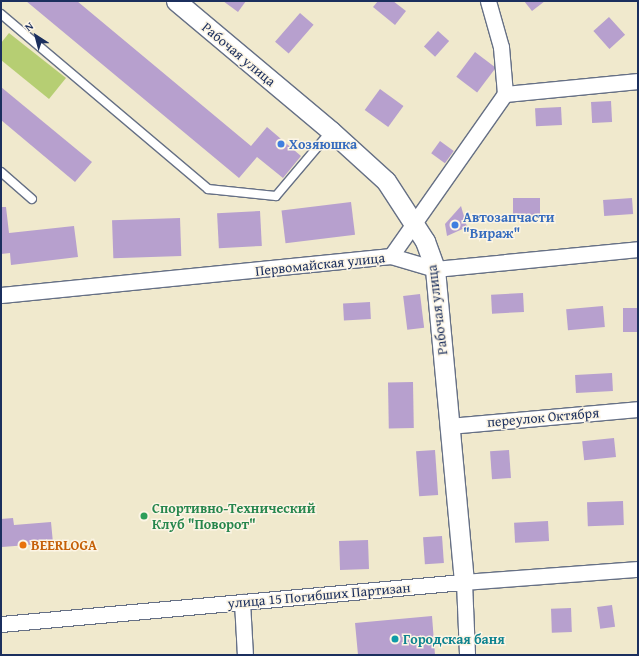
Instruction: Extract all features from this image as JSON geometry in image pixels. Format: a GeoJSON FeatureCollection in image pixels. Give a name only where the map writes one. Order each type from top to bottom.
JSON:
{"type":"FeatureCollection","features":[{"type":"Feature","properties":{"kind":"street","name":"Рабочая улица"},"geometry":{"type":"LineString","coordinates":[[177,1],[331,131],[386,181],[416,223],[434,269],[464,582],[467,655]]}},
{"type":"Feature","properties":{"kind":"street"},"geometry":{"type":"LineString","coordinates":[[391,256],[416,223],[505,94],[501,47],[488,1]]}},
{"type":"Feature","properties":{"kind":"street"},"geometry":{"type":"LineString","coordinates":[[505,94],[638,81]]}},
{"type":"Feature","properties":{"kind":"street","name":"Первомайская улица"},"geometry":{"type":"LineString","coordinates":[[1,295],[391,256],[434,269],[638,249]]}},
{"type":"Feature","properties":{"kind":"street","name":"переулок Октября"},"geometry":{"type":"LineString","coordinates":[[448,426],[638,409]]}},
{"type":"Feature","properties":{"kind":"street","name":"улица 15 Погибших Партизан"},"geometry":{"type":"LineString","coordinates":[[1,624],[464,582],[638,569]]}},
{"type":"Feature","properties":{"kind":"street"},"geometry":{"type":"LineString","coordinates":[[242,602],[244,655]]}},
{"type":"Feature","properties":{"kind":"lane"},"geometry":{"type":"LineString","coordinates":[[1,14],[208,189],[276,196],[331,131]]}},
{"type":"Feature","properties":{"kind":"lane"},"geometry":{"type":"LineString","coordinates":[[1,172],[32,199]]}},
{"type":"Feature","properties":{"kind":"green space"},"geometry":{"type":"Polygon","coordinates":[[[9,33],[66,78],[49,99],[1,60],[1,43],[9,33]]]}},
{"type":"Feature","properties":{"kind":"building"},"geometry":{"type":"Polygon","coordinates":[[[26,1],[77,1],[251,146],[267,127],[301,156],[283,178],[257,157],[239,178],[26,1]]]}},
{"type":"Feature","properties":{"kind":"building"},"geometry":{"type":"Polygon","coordinates":[[[223,1],[246,1],[238,12],[223,1]]]}},
{"type":"Feature","properties":{"kind":"building"},"geometry":{"type":"Polygon","coordinates":[[[378,1],[393,1],[406,11],[395,25],[373,7],[378,1]]]}},
{"type":"Feature","properties":{"kind":"building"},"geometry":{"type":"Polygon","coordinates":[[[524,1],[545,1],[532,11],[524,1]]]}},
{"type":"Feature","properties":{"kind":"building"},"geometry":{"type":"Polygon","coordinates":[[[300,13],[314,25],[289,53],[275,42],[300,13]]]}},
{"type":"Feature","properties":{"kind":"building"},"geometry":{"type":"Polygon","coordinates":[[[609,17],[625,35],[609,49],[593,31],[609,17]]]}},
{"type":"Feature","properties":{"kind":"building"},"geometry":{"type":"Polygon","coordinates":[[[438,31],[449,41],[435,57],[424,47],[438,31]]]}},
{"type":"Feature","properties":{"kind":"building"},"geometry":{"type":"Polygon","coordinates":[[[475,52],[496,68],[477,92],[456,77],[475,52]]]}},
{"type":"Feature","properties":{"kind":"building"},"geometry":{"type":"Polygon","coordinates":[[[1,87],[92,162],[75,182],[1,120],[1,87]]]}},
{"type":"Feature","properties":{"kind":"building"},"geometry":{"type":"Polygon","coordinates":[[[380,89],[403,106],[388,127],[365,110],[380,89]]]}},
{"type":"Feature","properties":{"kind":"building"},"geometry":{"type":"Polygon","coordinates":[[[611,101],[612,122],[592,123],[591,102],[611,101]]]}},
{"type":"Feature","properties":{"kind":"building"},"geometry":{"type":"Polygon","coordinates":[[[561,107],[562,125],[536,126],[535,108],[561,107]]]}},
{"type":"Feature","properties":{"kind":"building"},"geometry":{"type":"Polygon","coordinates":[[[440,141],[454,151],[445,163],[431,153],[440,141]]]}},
{"type":"Feature","properties":{"kind":"building"},"geometry":{"type":"Polygon","coordinates":[[[513,198],[540,198],[540,218],[513,218],[513,198]]]}},
{"type":"Feature","properties":{"kind":"building"},"geometry":{"type":"Polygon","coordinates":[[[632,198],[633,214],[604,216],[603,200],[632,198]]]}},
{"type":"Feature","properties":{"kind":"building"},"geometry":{"type":"Polygon","coordinates":[[[351,202],[355,235],[286,243],[282,211],[351,202]]]}},
{"type":"Feature","properties":{"kind":"building"},"geometry":{"type":"Polygon","coordinates":[[[461,206],[467,227],[447,236],[445,224],[461,206]]]}},
{"type":"Feature","properties":{"kind":"building"},"geometry":{"type":"Polygon","coordinates":[[[1,207],[6,207],[9,233],[74,226],[78,257],[11,265],[10,253],[1,254],[1,207]]]}},
{"type":"Feature","properties":{"kind":"building"},"geometry":{"type":"Polygon","coordinates":[[[260,211],[262,246],[219,248],[217,213],[260,211]]]}},
{"type":"Feature","properties":{"kind":"building"},"geometry":{"type":"Polygon","coordinates":[[[180,218],[181,256],[113,258],[112,220],[180,218]]]}},
{"type":"Feature","properties":{"kind":"building"},"geometry":{"type":"Polygon","coordinates":[[[523,293],[524,312],[492,314],[491,295],[523,293]]]}},
{"type":"Feature","properties":{"kind":"building"},"geometry":{"type":"Polygon","coordinates":[[[420,294],[424,328],[407,330],[403,296],[420,294]]]}},
{"type":"Feature","properties":{"kind":"building"},"geometry":{"type":"Polygon","coordinates":[[[370,302],[371,319],[344,320],[343,303],[370,302]]]}},
{"type":"Feature","properties":{"kind":"building"},"geometry":{"type":"Polygon","coordinates":[[[603,306],[605,327],[568,330],[566,309],[603,306]]]}},
{"type":"Feature","properties":{"kind":"building"},"geometry":{"type":"Polygon","coordinates":[[[623,308],[638,308],[638,332],[623,332],[623,308]]]}},
{"type":"Feature","properties":{"kind":"building"},"geometry":{"type":"Polygon","coordinates":[[[612,373],[613,391],[576,393],[575,375],[612,373]]]}},
{"type":"Feature","properties":{"kind":"building"},"geometry":{"type":"Polygon","coordinates":[[[388,382],[413,382],[414,428],[389,428],[388,382]]]}},
{"type":"Feature","properties":{"kind":"building"},"geometry":{"type":"Polygon","coordinates":[[[614,438],[616,457],[584,460],[582,441],[614,438]]]}},
{"type":"Feature","properties":{"kind":"building"},"geometry":{"type":"Polygon","coordinates":[[[435,450],[438,495],[419,496],[416,451],[435,450]]]}},
{"type":"Feature","properties":{"kind":"building"},"geometry":{"type":"Polygon","coordinates":[[[509,450],[511,478],[492,479],[490,451],[509,450]]]}},
{"type":"Feature","properties":{"kind":"building"},"geometry":{"type":"Polygon","coordinates":[[[623,501],[624,525],[588,526],[587,502],[623,501]]]}},
{"type":"Feature","properties":{"kind":"building"},"geometry":{"type":"Polygon","coordinates":[[[13,518],[14,525],[51,522],[53,543],[2,547],[1,519],[13,518]]]}},
{"type":"Feature","properties":{"kind":"building"},"geometry":{"type":"Polygon","coordinates":[[[548,521],[549,541],[515,543],[514,523],[548,521]]]}},
{"type":"Feature","properties":{"kind":"building"},"geometry":{"type":"Polygon","coordinates":[[[442,536],[444,563],[425,564],[423,537],[442,536]]]}},
{"type":"Feature","properties":{"kind":"building"},"geometry":{"type":"Polygon","coordinates":[[[368,540],[369,569],[340,570],[339,541],[368,540]]]}},
{"type":"Feature","properties":{"kind":"building"},"geometry":{"type":"Polygon","coordinates":[[[612,605],[615,627],[600,629],[597,607],[612,605]]]}},
{"type":"Feature","properties":{"kind":"building"},"geometry":{"type":"Polygon","coordinates":[[[571,608],[572,632],[552,633],[551,609],[571,608]]]}},
{"type":"Feature","properties":{"kind":"building","name":"Городская баня"},"geometry":{"type":"Polygon","coordinates":[[[432,616],[435,655],[358,655],[355,623],[432,616]]]}},
{"type":"Feature","properties":{"kind":"place","name":"Хозяюшка"},"geometry":{"type":"Point","coordinates":[281,144]}},
{"type":"Feature","properties":{"kind":"place","name":"Автозапчасти \"Вираж\""},"geometry":{"type":"Point","coordinates":[455,225]}},
{"type":"Feature","properties":{"kind":"place","name":"Спортивно-Технический Клуб \"Поворот\""},"geometry":{"type":"Point","coordinates":[144,516]}},
{"type":"Feature","properties":{"kind":"place","name":"BEERLOGA"},"geometry":{"type":"Point","coordinates":[23,545]}},
{"type":"Feature","properties":{"kind":"place","name":"Городская баня"},"geometry":{"type":"Point","coordinates":[395,639]}}]}
